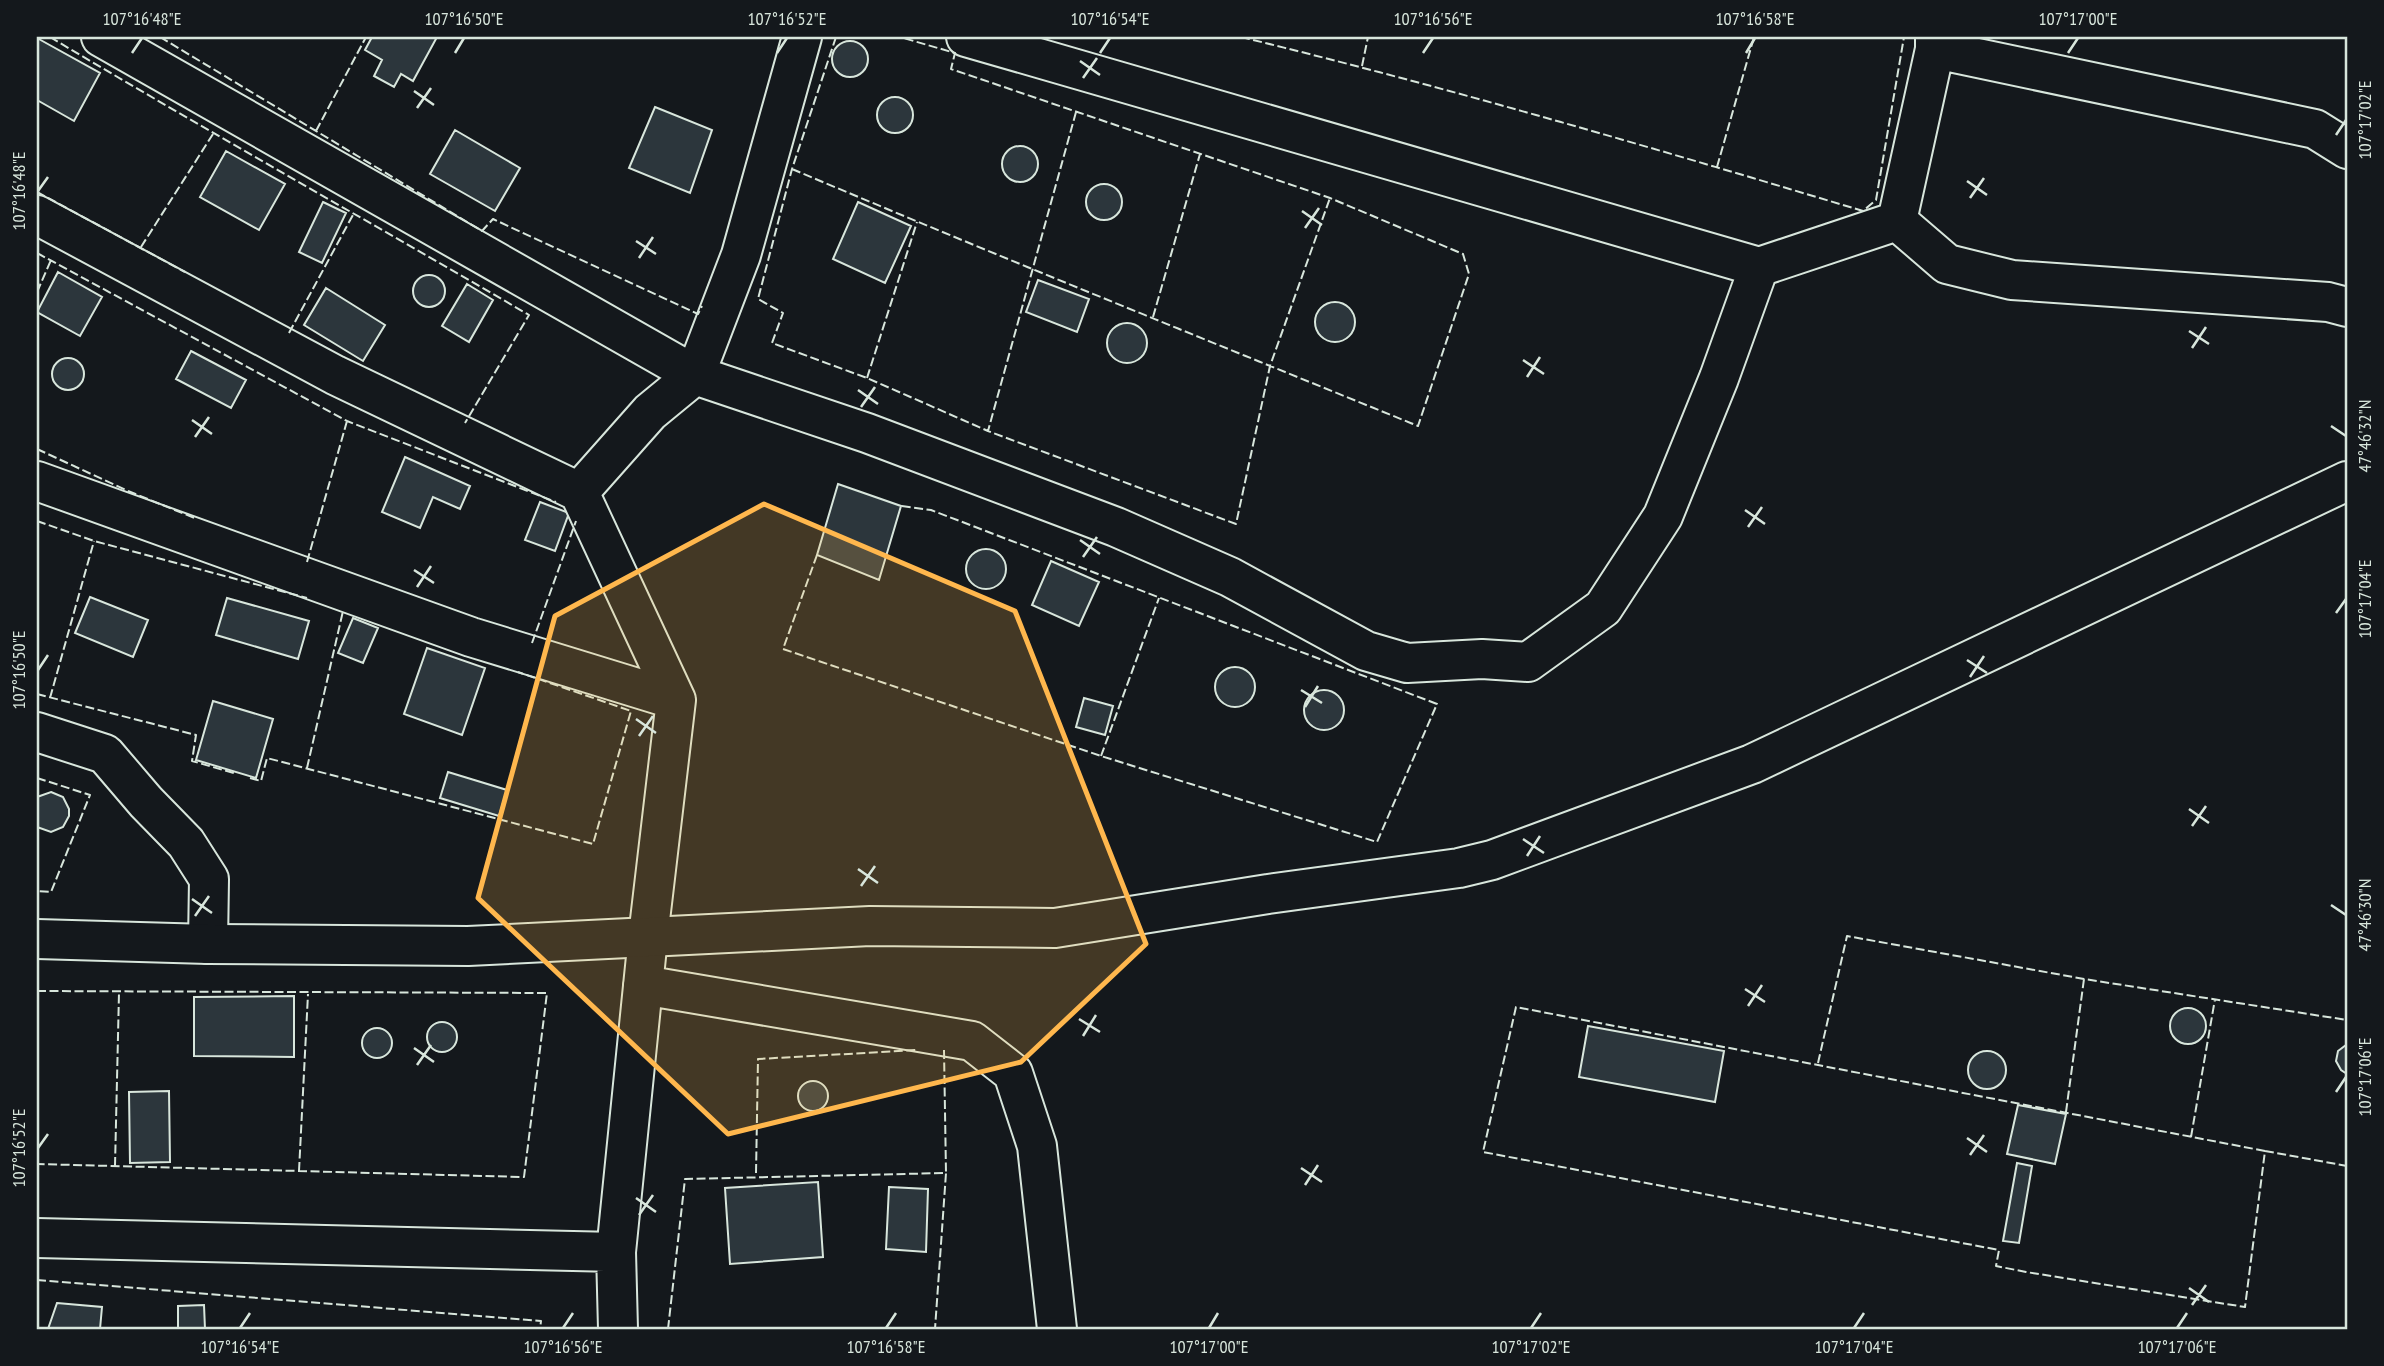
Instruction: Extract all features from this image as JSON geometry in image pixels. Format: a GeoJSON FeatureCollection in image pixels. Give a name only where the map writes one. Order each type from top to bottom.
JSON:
{"type":"FeatureCollection","features":[{"type":"Feature","properties":{"kind":"street"},"geometry":{"type":"LineString","coordinates":[[101,37],[695,375],[867,433],[1116,527],[1230,577],[1366,651],[1406,663],[1482,659],[1528,662],[1603,608],[1663,516],[1719,378],[1759,267]]}},
{"type":"Feature","properties":{"kind":"street"},"geometry":{"type":"LineString","coordinates":[[579,492],[650,412],[695,375],[741,255],[802,37]]}},
{"type":"Feature","properties":{"kind":"street"},"geometry":{"type":"LineString","coordinates":[[966,37],[1759,267],[1898,221]]}},
{"type":"Feature","properties":{"kind":"street"},"geometry":{"type":"LineString","coordinates":[[1898,221],[1935,43],[2315,129],[2347,149]]}},
{"type":"Feature","properties":{"kind":"street"},"geometry":{"type":"LineString","coordinates":[[37,215],[335,375],[579,492],[676,700],[648,937],[616,1252],[618,1329]]}},
{"type":"Feature","properties":{"kind":"street"},"geometry":{"type":"LineString","coordinates":[[1898,221],[1947,264],[2012,281],[2328,302],[2347,307]]}},
{"type":"Feature","properties":{"kind":"street"},"geometry":{"type":"LineString","coordinates":[[37,481],[471,637],[676,700]]}},
{"type":"Feature","properties":{"kind":"street"},"geometry":{"type":"LineString","coordinates":[[37,939],[208,944],[468,946],[870,926],[1055,928],[1268,894],[1459,869],[1492,860],[1752,764],[2347,481]]}},
{"type":"Feature","properties":{"kind":"street"},"geometry":{"type":"LineString","coordinates":[[37,732],[105,754],[186,843],[209,879],[208,944]]}},
{"type":"Feature","properties":{"kind":"street"},"geometry":{"type":"LineString","coordinates":[[643,985],[972,1041],[1013,1073],[1037,1146],[1057,1329]]}},
{"type":"Feature","properties":{"kind":"street"},"geometry":{"type":"LineString","coordinates":[[37,1238],[616,1252]]}},
{"type":"Feature","properties":{"kind":"highlighted area"},"geometry":{"type":"Polygon","coordinates":[[[764,504],[1015,611],[1146,944],[1021,1062],[728,1134],[478,898],[555,616],[764,504]]]}},
{"type":"Feature","properties":{"kind":"building"},"geometry":{"type":"Polygon","coordinates":[[[372,37],[437,37],[413,81],[401,74],[394,87],[374,76],[382,60],[365,50],[372,37]]]}},
{"type":"Feature","properties":{"kind":"building"},"geometry":{"type":"Polygon","coordinates":[[[37,38],[100,73],[74,121],[37,100],[37,38]]]}},
{"type":"Feature","properties":{"kind":"building"},"geometry":{"type":"Polygon","coordinates":[[[850,41],[863,46],[868,59],[863,72],[850,77],[837,72],[832,59],[837,46],[850,41]]]}},
{"type":"Feature","properties":{"kind":"building"},"geometry":{"type":"Polygon","coordinates":[[[895,97],[908,102],[913,115],[908,128],[895,133],[882,128],[877,115],[882,102],[895,97]]]}},
{"type":"Feature","properties":{"kind":"building"},"geometry":{"type":"Polygon","coordinates":[[[655,107],[712,130],[690,193],[629,168],[655,107]]]}},
{"type":"Feature","properties":{"kind":"building"},"geometry":{"type":"Polygon","coordinates":[[[455,130],[520,168],[495,211],[430,174],[455,130]]]}},
{"type":"Feature","properties":{"kind":"building"},"geometry":{"type":"Polygon","coordinates":[[[1020,146],[1033,151],[1038,164],[1033,177],[1020,182],[1007,177],[1002,164],[1007,151],[1020,146]]]}},
{"type":"Feature","properties":{"kind":"building"},"geometry":{"type":"Polygon","coordinates":[[[226,151],[285,184],[259,230],[200,197],[226,151]]]}},
{"type":"Feature","properties":{"kind":"building"},"geometry":{"type":"Polygon","coordinates":[[[1104,184],[1117,189],[1122,202],[1117,215],[1104,220],[1091,215],[1086,202],[1091,189],[1104,184]]]}},
{"type":"Feature","properties":{"kind":"building"},"geometry":{"type":"Polygon","coordinates":[[[323,202],[346,213],[322,263],[299,252],[323,202]]]}},
{"type":"Feature","properties":{"kind":"building"},"geometry":{"type":"Polygon","coordinates":[[[858,202],[911,226],[885,283],[833,259],[858,202]]]}},
{"type":"Feature","properties":{"kind":"building"},"geometry":{"type":"Polygon","coordinates":[[[58,272],[102,297],[80,336],[37,312],[58,272]]]}},
{"type":"Feature","properties":{"kind":"building"},"geometry":{"type":"Polygon","coordinates":[[[429,275],[441,279],[445,291],[441,303],[429,307],[417,303],[413,291],[417,279],[429,275]]]}},
{"type":"Feature","properties":{"kind":"building"},"geometry":{"type":"Polygon","coordinates":[[[1038,280],[1089,299],[1077,332],[1026,312],[1038,280]]]}},
{"type":"Feature","properties":{"kind":"building"},"geometry":{"type":"Polygon","coordinates":[[[467,284],[493,300],[469,342],[442,326],[467,284]]]}},
{"type":"Feature","properties":{"kind":"building"},"geometry":{"type":"Polygon","coordinates":[[[326,288],[385,325],[363,361],[304,325],[326,288]]]}},
{"type":"Feature","properties":{"kind":"building"},"geometry":{"type":"Polygon","coordinates":[[[1335,302],[1343,303],[1349,308],[1354,314],[1354,330],[1349,336],[1343,341],[1335,342],[1327,341],[1321,336],[1316,330],[1315,322],[1316,314],[1321,308],[1327,303],[1335,302]]]}},
{"type":"Feature","properties":{"kind":"building"},"geometry":{"type":"Polygon","coordinates":[[[1127,323],[1135,324],[1141,329],[1146,335],[1146,351],[1141,357],[1135,362],[1127,363],[1119,362],[1113,357],[1108,351],[1107,343],[1108,335],[1113,329],[1119,324],[1127,323]]]}},
{"type":"Feature","properties":{"kind":"building"},"geometry":{"type":"Polygon","coordinates":[[[191,351],[246,380],[231,408],[176,379],[191,351]]]}},
{"type":"Feature","properties":{"kind":"building"},"geometry":{"type":"Polygon","coordinates":[[[68,358],[79,363],[84,374],[79,385],[68,390],[57,385],[52,374],[57,363],[68,358]]]}},
{"type":"Feature","properties":{"kind":"building"},"geometry":{"type":"Polygon","coordinates":[[[405,457],[470,486],[460,509],[433,497],[420,528],[382,512],[405,457]]]}},
{"type":"Feature","properties":{"kind":"building"},"geometry":{"type":"Polygon","coordinates":[[[838,484],[901,506],[879,580],[817,555],[838,484]]]}},
{"type":"Feature","properties":{"kind":"building"},"geometry":{"type":"Polygon","coordinates":[[[540,502],[569,513],[555,551],[525,540],[540,502]]]}},
{"type":"Feature","properties":{"kind":"building"},"geometry":{"type":"Polygon","coordinates":[[[986,549],[994,550],[1000,555],[1005,561],[1005,577],[1000,583],[994,588],[986,589],[978,588],[972,583],[967,577],[966,569],[967,561],[972,555],[978,550],[986,549]]]}},
{"type":"Feature","properties":{"kind":"building"},"geometry":{"type":"Polygon","coordinates":[[[1051,561],[1099,582],[1079,626],[1032,605],[1051,561]]]}},
{"type":"Feature","properties":{"kind":"building"},"geometry":{"type":"Polygon","coordinates":[[[90,597],[148,620],[133,657],[75,633],[90,597]]]}},
{"type":"Feature","properties":{"kind":"building"},"geometry":{"type":"Polygon","coordinates":[[[227,598],[309,621],[298,659],[216,635],[227,598]]]}},
{"type":"Feature","properties":{"kind":"building"},"geometry":{"type":"Polygon","coordinates":[[[353,618],[378,628],[363,663],[338,653],[353,618]]]}},
{"type":"Feature","properties":{"kind":"building"},"geometry":{"type":"Polygon","coordinates":[[[427,648],[485,668],[462,735],[404,714],[427,648]]]}},
{"type":"Feature","properties":{"kind":"building"},"geometry":{"type":"Polygon","coordinates":[[[1235,667],[1243,668],[1249,673],[1254,679],[1254,695],[1249,701],[1243,706],[1235,707],[1227,706],[1221,701],[1216,695],[1215,687],[1216,679],[1221,673],[1227,668],[1235,667]]]}},
{"type":"Feature","properties":{"kind":"building"},"geometry":{"type":"Polygon","coordinates":[[[1324,690],[1332,691],[1338,696],[1343,702],[1343,718],[1338,724],[1332,729],[1324,730],[1316,729],[1310,724],[1305,718],[1304,710],[1305,702],[1310,696],[1316,691],[1324,690]]]}},
{"type":"Feature","properties":{"kind":"building"},"geometry":{"type":"Polygon","coordinates":[[[1084,698],[1113,706],[1105,735],[1076,727],[1084,698]]]}},
{"type":"Feature","properties":{"kind":"building"},"geometry":{"type":"Polygon","coordinates":[[[213,701],[273,719],[256,778],[196,760],[213,701]]]}},
{"type":"Feature","properties":{"kind":"building"},"geometry":{"type":"Polygon","coordinates":[[[448,772],[507,790],[499,816],[440,798],[448,772]]]}},
{"type":"Feature","properties":{"kind":"building"},"geometry":{"type":"Polygon","coordinates":[[[51,792],[63,797],[69,809],[69,816],[63,827],[51,832],[37,827],[37,797],[51,792]]]}},
{"type":"Feature","properties":{"kind":"building"},"geometry":{"type":"Polygon","coordinates":[[[294,996],[294,1057],[194,1056],[194,997],[294,996]]]}},
{"type":"Feature","properties":{"kind":"building"},"geometry":{"type":"Polygon","coordinates":[[[2188,1008],[2201,1013],[2206,1026],[2201,1039],[2188,1044],[2175,1039],[2170,1026],[2175,1013],[2188,1008]]]}},
{"type":"Feature","properties":{"kind":"building"},"geometry":{"type":"Polygon","coordinates":[[[442,1022],[453,1026],[457,1037],[453,1048],[442,1052],[431,1048],[427,1037],[431,1026],[442,1022]]]}},
{"type":"Feature","properties":{"kind":"building"},"geometry":{"type":"Polygon","coordinates":[[[1588,1026],[1724,1051],[1715,1102],[1579,1077],[1588,1026]]]}},
{"type":"Feature","properties":{"kind":"building"},"geometry":{"type":"Polygon","coordinates":[[[377,1028],[388,1032],[392,1043],[388,1054],[377,1058],[366,1054],[362,1043],[366,1032],[377,1028]]]}},
{"type":"Feature","properties":{"kind":"building"},"geometry":{"type":"Polygon","coordinates":[[[2346,1045],[2347,1074],[2336,1061],[2338,1051],[2346,1045]]]}},
{"type":"Feature","properties":{"kind":"building"},"geometry":{"type":"Polygon","coordinates":[[[1987,1051],[2000,1057],[2006,1070],[2000,1083],[1987,1089],[1974,1083],[1968,1070],[1974,1057],[1987,1051]]]}},
{"type":"Feature","properties":{"kind":"building"},"geometry":{"type":"Polygon","coordinates":[[[813,1081],[824,1085],[828,1096],[824,1107],[813,1111],[802,1107],[798,1096],[802,1085],[813,1081]]]}},
{"type":"Feature","properties":{"kind":"building"},"geometry":{"type":"Polygon","coordinates":[[[169,1091],[170,1162],[130,1163],[129,1092],[169,1091]]]}},
{"type":"Feature","properties":{"kind":"building"},"geometry":{"type":"Polygon","coordinates":[[[2018,1105],[2066,1114],[2055,1164],[2007,1154],[2018,1105]]]}},
{"type":"Feature","properties":{"kind":"building"},"geometry":{"type":"Polygon","coordinates":[[[2017,1163],[2032,1166],[2019,1243],[2003,1241],[2017,1163]]]}},
{"type":"Feature","properties":{"kind":"building"},"geometry":{"type":"Polygon","coordinates":[[[818,1182],[823,1257],[730,1264],[725,1188],[818,1182]]]}},
{"type":"Feature","properties":{"kind":"building"},"geometry":{"type":"Polygon","coordinates":[[[889,1187],[928,1189],[926,1252],[886,1249],[889,1187]]]}},
{"type":"Feature","properties":{"kind":"building"},"geometry":{"type":"Polygon","coordinates":[[[57,1303],[102,1307],[100,1329],[48,1329],[57,1303]]]}},
{"type":"Feature","properties":{"kind":"building"},"geometry":{"type":"Polygon","coordinates":[[[204,1305],[205,1329],[178,1329],[178,1306],[204,1305]]]}},
{"type":"Feature","properties":{"kind":"fence"},"geometry":{"type":"LineString","coordinates":[[50,37],[529,315],[465,423]]}},
{"type":"Feature","properties":{"kind":"fence"},"geometry":{"type":"LineString","coordinates":[[160,37],[482,231],[493,219],[698,314],[702,306]]}},
{"type":"Feature","properties":{"kind":"fence"},"geometry":{"type":"LineString","coordinates":[[316,131],[366,37]]}},
{"type":"Feature","properties":{"kind":"fence"},"geometry":{"type":"LineString","coordinates":[[836,37],[792,169],[758,299],[783,313],[772,343],[867,378],[988,431]]}},
{"type":"Feature","properties":{"kind":"fence"},"geometry":{"type":"LineString","coordinates":[[792,169],[1418,426],[1469,274],[1463,254],[1330,198],[951,69],[955,53],[900,37]]}},
{"type":"Feature","properties":{"kind":"fence"},"geometry":{"type":"LineString","coordinates":[[1241,37],[1553,120],[1863,211],[1876,200],[1904,37]]}},
{"type":"Feature","properties":{"kind":"fence"},"geometry":{"type":"LineString","coordinates":[[1362,66],[1368,37]]}},
{"type":"Feature","properties":{"kind":"fence"},"geometry":{"type":"LineString","coordinates":[[1717,167],[1754,37]]}},
{"type":"Feature","properties":{"kind":"fence"},"geometry":{"type":"LineString","coordinates":[[1076,112],[988,431],[1236,524],[1270,366],[1330,198]]}},
{"type":"Feature","properties":{"kind":"fence"},"geometry":{"type":"LineString","coordinates":[[141,247],[213,134]]}},
{"type":"Feature","properties":{"kind":"fence"},"geometry":{"type":"LineString","coordinates":[[1153,317],[1200,154]]}},
{"type":"Feature","properties":{"kind":"fence"},"geometry":{"type":"LineString","coordinates":[[37,192],[185,272]]}},
{"type":"Feature","properties":{"kind":"fence"},"geometry":{"type":"LineString","coordinates":[[289,333],[354,213]]}},
{"type":"Feature","properties":{"kind":"fence"},"geometry":{"type":"LineString","coordinates":[[867,378],[917,222]]}},
{"type":"Feature","properties":{"kind":"fence"},"geometry":{"type":"LineString","coordinates":[[37,253],[347,421],[556,502]]}},
{"type":"Feature","properties":{"kind":"fence"},"geometry":{"type":"LineString","coordinates":[[37,292],[51,260]]}},
{"type":"Feature","properties":{"kind":"fence"},"geometry":{"type":"LineString","coordinates":[[307,562],[347,421]]}},
{"type":"Feature","properties":{"kind":"fence"},"geometry":{"type":"LineString","coordinates":[[37,449],[197,519]]}},
{"type":"Feature","properties":{"kind":"fence"},"geometry":{"type":"LineString","coordinates":[[817,555],[783,649],[1101,756],[1377,842],[1437,704],[931,510],[901,506]]}},
{"type":"Feature","properties":{"kind":"fence"},"geometry":{"type":"LineString","coordinates":[[37,521],[94,541],[307,598]]}},
{"type":"Feature","properties":{"kind":"fence"},"geometry":{"type":"LineString","coordinates":[[532,643],[576,521]]}},
{"type":"Feature","properties":{"kind":"fence"},"geometry":{"type":"LineString","coordinates":[[50,698],[94,541]]}},
{"type":"Feature","properties":{"kind":"fence"},"geometry":{"type":"LineString","coordinates":[[1101,756],[1159,598]]}},
{"type":"Feature","properties":{"kind":"fence"},"geometry":{"type":"LineString","coordinates":[[307,768],[343,611]]}},
{"type":"Feature","properties":{"kind":"fence"},"geometry":{"type":"LineString","coordinates":[[250,778],[261,781],[267,758],[593,844],[631,711],[518,672]]}},
{"type":"Feature","properties":{"kind":"fence"},"geometry":{"type":"LineString","coordinates":[[37,694],[196,735],[192,761],[237,774]]}},
{"type":"Feature","properties":{"kind":"fence"},"geometry":{"type":"LineString","coordinates":[[37,778],[90,795],[51,892],[37,891]]}},
{"type":"Feature","properties":{"kind":"fence"},"geometry":{"type":"LineString","coordinates":[[1818,1063],[1847,936],[2084,979],[2347,1020]]}},
{"type":"Feature","properties":{"kind":"fence"},"geometry":{"type":"LineString","coordinates":[[2066,1112],[2084,979]]}},
{"type":"Feature","properties":{"kind":"fence"},"geometry":{"type":"LineString","coordinates":[[37,991],[547,993],[524,1177],[37,1164]]}},
{"type":"Feature","properties":{"kind":"fence"},"geometry":{"type":"LineString","coordinates":[[115,1166],[119,993]]}},
{"type":"Feature","properties":{"kind":"fence"},"geometry":{"type":"LineString","coordinates":[[299,1171],[308,994]]}},
{"type":"Feature","properties":{"kind":"fence"},"geometry":{"type":"LineString","coordinates":[[2191,1137],[2215,999]]}},
{"type":"Feature","properties":{"kind":"fence"},"geometry":{"type":"LineString","coordinates":[[2265,1151],[1516,1007],[1483,1152],[1999,1250],[1996,1266],[2245,1307],[2265,1151],[2347,1166]]}},
{"type":"Feature","properties":{"kind":"fence"},"geometry":{"type":"LineString","coordinates":[[756,1173],[758,1059],[917,1050]]}},
{"type":"Feature","properties":{"kind":"fence"},"geometry":{"type":"LineString","coordinates":[[944,1050],[946,1173]]}},
{"type":"Feature","properties":{"kind":"fence"},"geometry":{"type":"LineString","coordinates":[[668,1329],[685,1179],[946,1173],[935,1329]]}},
{"type":"Feature","properties":{"kind":"fence"},"geometry":{"type":"LineString","coordinates":[[37,1280],[541,1321],[540,1329]]}}]}
